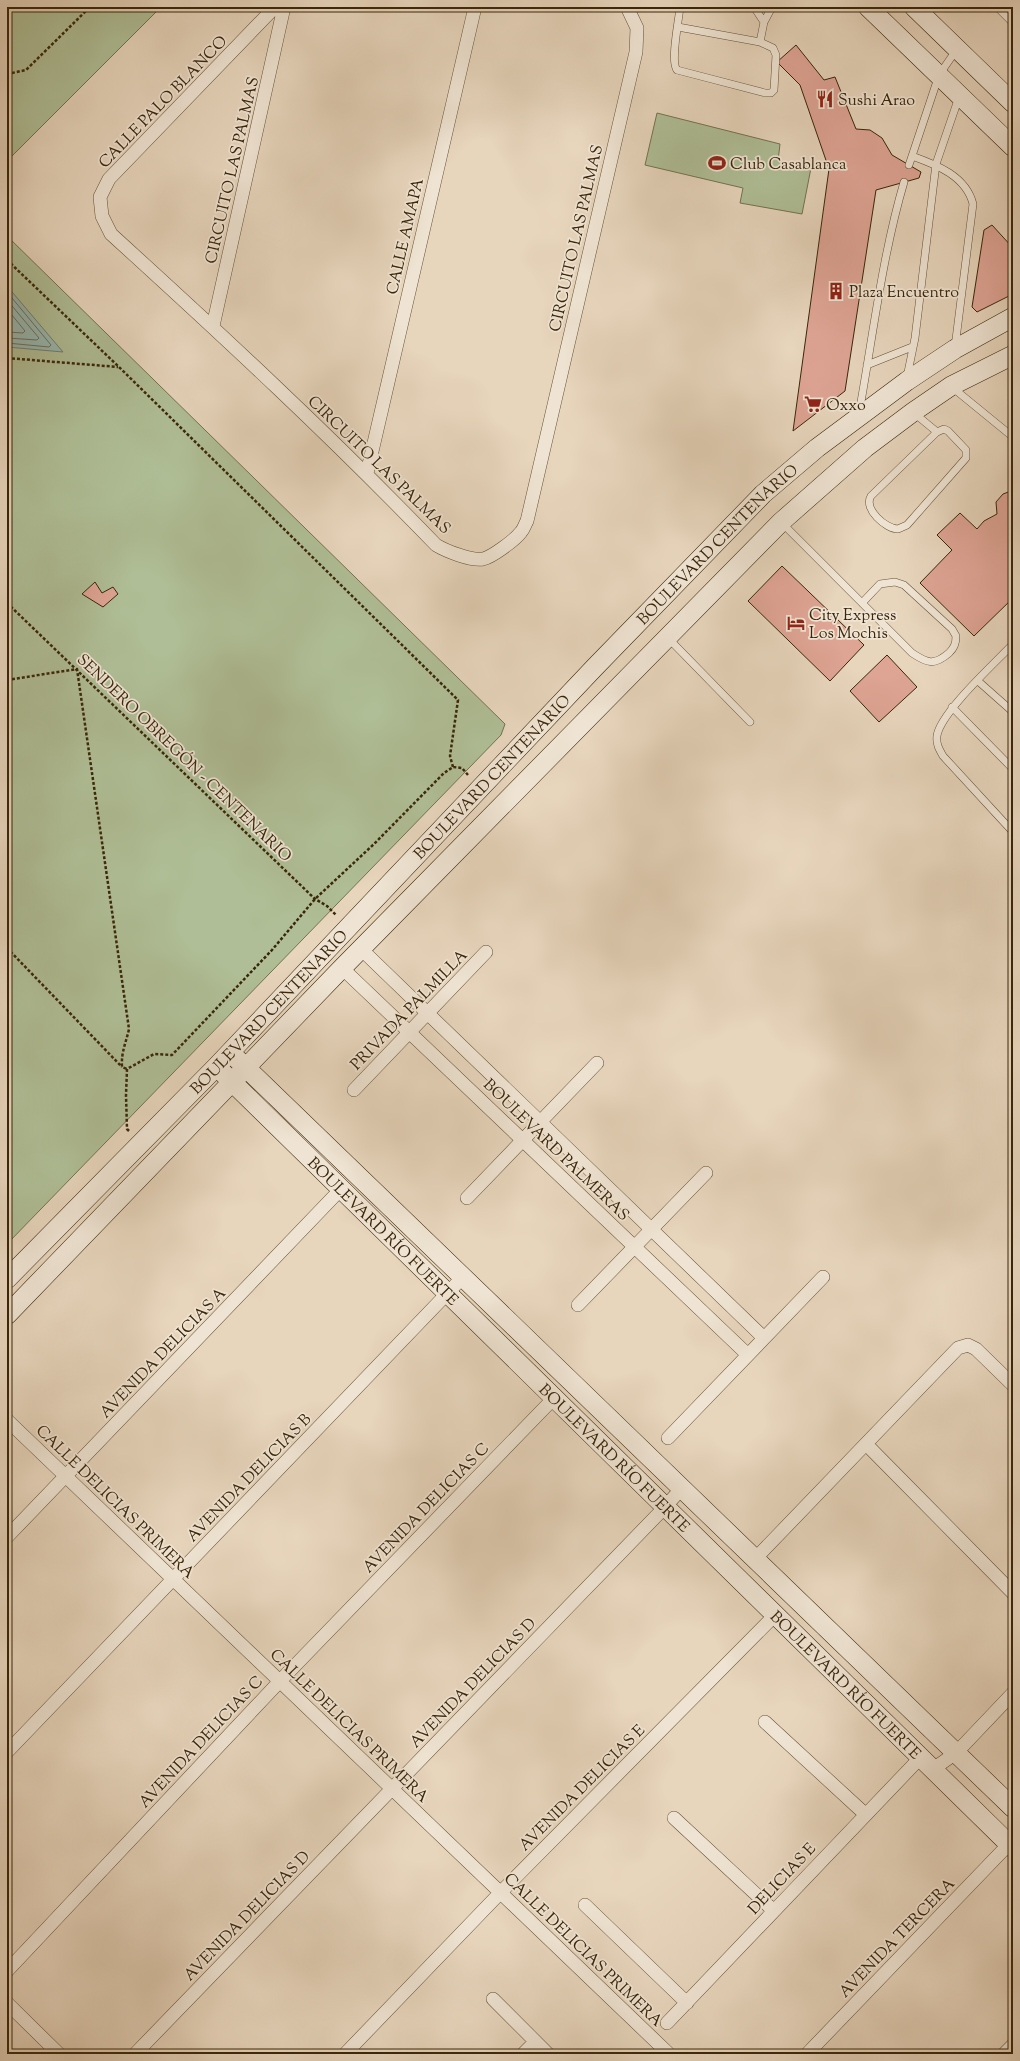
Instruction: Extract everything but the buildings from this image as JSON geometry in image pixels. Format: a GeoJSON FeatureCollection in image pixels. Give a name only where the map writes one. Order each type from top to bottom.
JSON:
{"type":"FeatureCollection","features":[{"type":"Feature","properties":{"kind":"main road"},"geometry":{"type":"LineString","coordinates":[[868,7],[1013,147]]}},
{"type":"Feature","properties":{"kind":"main road"},"geometry":{"type":"LineString","coordinates":[[914,7],[1013,102]]}},
{"type":"Feature","properties":{"kind":"main road","name":"BOULEVARD CENTENARIO"},"geometry":{"type":"LineString","coordinates":[[7,1279],[216,1067],[642,618],[763,494],[817,448],[907,381],[955,349],[1013,318]]}},
{"type":"Feature","properties":{"kind":"main road","name":"BOULEVARD CENTENARIO"},"geometry":{"type":"LineString","coordinates":[[7,1315],[342,968],[663,640],[781,522],[865,448],[913,412],[951,386],[1013,355]]}},
{"type":"Feature","properties":{"kind":"main road"},"geometry":{"type":"LineString","coordinates":[[642,618],[663,640]]}},
{"type":"Feature","properties":{"kind":"main road","name":"BOULEVARD RÍO FUERTE"},"geometry":{"type":"LineString","coordinates":[[230,1052],[1013,1808]]}},
{"type":"Feature","properties":{"kind":"main road","name":"BOULEVARD RÍO FUERTE"},"geometry":{"type":"LineString","coordinates":[[216,1067],[1011,1846]]}},
{"type":"Feature","properties":{"kind":"street","name":"CALLE PALO BLANCO"},"geometry":{"type":"LineString","coordinates":[[213,326],[111,234],[102,216],[100,197],[109,180],[275,7]]}},
{"type":"Feature","properties":{"kind":"street","name":"CIRCUITO LAS PALMAS"},"geometry":{"type":"LineString","coordinates":[[284,7],[213,326],[367,473],[436,545],[444,550],[475,559],[484,558],[500,550],[521,532],[527,521],[636,52],[637,28],[627,7]]}},
{"type":"Feature","properties":{"kind":"street","name":"CALLE AMAPA"},"geometry":{"type":"LineString","coordinates":[[367,473],[475,7]]}},
{"type":"Feature","properties":{"kind":"street","name":"BOULEVARD PALMERAS"},"geometry":{"type":"LineString","coordinates":[[361,949],[764,1338]]}},
{"type":"Feature","properties":{"kind":"street","name":"PRIVADA PALMILLA"},"geometry":{"type":"LineString","coordinates":[[354,1090],[411,1033],[486,952]]}},
{"type":"Feature","properties":{"kind":"street","name":"BOULEVARD PALMERAS"},"geometry":{"type":"LineString","coordinates":[[342,968],[748,1355]]}},
{"type":"Feature","properties":{"kind":"street"},"geometry":{"type":"LineString","coordinates":[[467,1198],[597,1063]]}},
{"type":"Feature","properties":{"kind":"street"},"geometry":{"type":"LineString","coordinates":[[578,1305],[706,1173]]}},
{"type":"Feature","properties":{"kind":"street","name":"AVENIDA DELICIAS A"},"geometry":{"type":"LineString","coordinates":[[7,1537],[341,1190]]}},
{"type":"Feature","properties":{"kind":"street","name":"AVENIDA DELICIAS B"},"geometry":{"type":"LineString","coordinates":[[7,1752],[463,1277]]}},
{"type":"Feature","properties":{"kind":"street"},"geometry":{"type":"LineString","coordinates":[[668,1438],[823,1277]]}},
{"type":"Feature","properties":{"kind":"street"},"geometry":{"type":"LineString","coordinates":[[755,1560],[958,1348],[968,1345],[976,1349],[1013,1385]]}},
{"type":"Feature","properties":{"kind":"street","name":"AVENIDA DELICIAS C"},"geometry":{"type":"LineString","coordinates":[[7,1971],[280,1681],[554,1398]]}},
{"type":"Feature","properties":{"kind":"street","name":"CALLE DELICIAS PRIMERA"},"geometry":{"type":"LineString","coordinates":[[7,1420],[669,2054]]}},
{"type":"Feature","properties":{"kind":"street"},"geometry":{"type":"LineString","coordinates":[[866,1444],[1013,1593]]}},
{"type":"Feature","properties":{"kind":"street","name":"AVENIDA DELICIAS D"},"geometry":{"type":"LineString","coordinates":[[135,2054],[666,1507],[682,1488]]}},
{"type":"Feature","properties":{"kind":"street","name":"AVENIDA DELICIAS E"},"geometry":{"type":"LineString","coordinates":[[344,2054],[500,1893],[775,1614]]}},
{"type":"Feature","properties":{"kind":"street","name":"DELICIAS E"},"geometry":{"type":"LineString","coordinates":[[667,2023],[865,1814],[927,1763],[956,1753],[1013,1693]]}},
{"type":"Feature","properties":{"kind":"street"},"geometry":{"type":"LineString","coordinates":[[765,1722],[865,1814]]}},
{"type":"Feature","properties":{"kind":"street"},"geometry":{"type":"LineString","coordinates":[[674,1818],[774,1911]]}},
{"type":"Feature","properties":{"kind":"street","name":"AVENIDA TERCERA"},"geometry":{"type":"LineString","coordinates":[[807,2054],[1011,1846]]}},
{"type":"Feature","properties":{"kind":"street"},"geometry":{"type":"LineString","coordinates":[[585,1905],[687,2003]]}},
{"type":"Feature","properties":{"kind":"street"},"geometry":{"type":"LineString","coordinates":[[493,1999],[548,2054]]}},
{"type":"Feature","properties":{"kind":"street"},"geometry":{"type":"LineString","coordinates":[[7,2003],[59,2054]]}},
{"type":"Feature","properties":{"kind":"street"},"geometry":{"type":"LineString","coordinates":[[523,2054],[535,2042]]}},
{"type":"Feature","properties":{"kind":"street"},"geometry":{"type":"LineString","coordinates":[[1004,2054],[1013,2045]]}},
{"type":"Feature","properties":{"kind":"lane"},"geometry":{"type":"LineString","coordinates":[[678,27],[760,42],[770,46],[776,51],[774,90],[768,93],[677,70],[673,63],[680,7]]}},
{"type":"Feature","properties":{"kind":"lane"},"geometry":{"type":"LineString","coordinates":[[754,7],[764,22]]}},
{"type":"Feature","properties":{"kind":"lane"},"geometry":{"type":"LineString","coordinates":[[760,42],[764,22],[772,7]]}},
{"type":"Feature","properties":{"kind":"lane"},"geometry":{"type":"LineString","coordinates":[[997,7],[1013,23]]}},
{"type":"Feature","properties":{"kind":"lane"},"geometry":{"type":"LineString","coordinates":[[909,165],[939,75],[957,49]]}},
{"type":"Feature","properties":{"kind":"lane"},"geometry":{"type":"LineString","coordinates":[[907,381],[936,164],[960,96]]}},
{"type":"Feature","properties":{"kind":"lane"},"geometry":{"type":"LineString","coordinates":[[912,156],[936,164],[963,184],[970,194],[973,204],[955,349]]}},
{"type":"Feature","properties":{"kind":"lane"},"geometry":{"type":"LineString","coordinates":[[858,416],[897,205],[904,182]]}},
{"type":"Feature","properties":{"kind":"lane"},"geometry":{"type":"LineString","coordinates":[[867,366],[912,347]]}},
{"type":"Feature","properties":{"kind":"lane"},"geometry":{"type":"LineString","coordinates":[[951,386],[1012,434]]}},
{"type":"Feature","properties":{"kind":"lane"},"geometry":{"type":"LineString","coordinates":[[913,412],[937,432]]}},
{"type":"Feature","properties":{"kind":"lane"},"geometry":{"type":"LineString","coordinates":[[944,429],[948,430],[966,450],[966,458],[907,525],[898,529],[891,529],[885,526],[870,508],[869,499],[937,432],[944,429]]}},
{"type":"Feature","properties":{"kind":"lane"},"geometry":{"type":"LineString","coordinates":[[781,522],[862,603],[912,653],[923,660],[932,662],[940,660],[953,648],[956,636],[952,629],[904,585],[888,582],[880,584],[862,603]]}},
{"type":"Feature","properties":{"kind":"lane"},"geometry":{"type":"LineString","coordinates":[[663,640],[750,722]]}},
{"type":"Feature","properties":{"kind":"lane"},"geometry":{"type":"LineString","coordinates":[[1013,644],[952,707],[941,723],[937,734],[938,747],[943,756],[1013,832]]}},
{"type":"Feature","properties":{"kind":"lane"},"geometry":{"type":"LineString","coordinates":[[978,681],[1013,712]]}},
{"type":"Feature","properties":{"kind":"lane"},"geometry":{"type":"LineString","coordinates":[[952,707],[1013,769]]}},
{"type":"Feature","properties":{"kind":"path"},"geometry":{"type":"LineString","coordinates":[[7,74],[26,70],[90,7]]}},
{"type":"Feature","properties":{"kind":"path"},"geometry":{"type":"LineString","coordinates":[[7,260],[119,367],[458,700],[450,756],[453,767]]}},
{"type":"Feature","properties":{"kind":"path"},"geometry":{"type":"LineString","coordinates":[[7,358],[119,367]]}},
{"type":"Feature","properties":{"kind":"path","name":"SENDERO OBREGÓN - CENTENARIO"},"geometry":{"type":"LineString","coordinates":[[7,603],[315,899],[326,906],[349,927]]}},
{"type":"Feature","properties":{"kind":"path"},"geometry":{"type":"LineString","coordinates":[[7,680],[77,669],[129,1029],[126,1043],[121,1054],[122,1067]]}},
{"type":"Feature","properties":{"kind":"path"},"geometry":{"type":"LineString","coordinates":[[453,767],[462,768],[481,787]]}},
{"type":"Feature","properties":{"kind":"path"},"geometry":{"type":"LineString","coordinates":[[127,1070],[154,1054],[172,1055],[272,950],[315,899],[453,767]]}},
{"type":"Feature","properties":{"kind":"path"},"geometry":{"type":"LineString","coordinates":[[7,948],[122,1067],[127,1070]]}},
{"type":"Feature","properties":{"kind":"path"},"geometry":{"type":"LineString","coordinates":[[127,1070],[127,1129],[140,1144]]}},
{"type":"Feature","properties":{"kind":"green space"},"geometry":{"type":"Polygon","coordinates":[[[7,7],[161,7],[7,161],[7,7]]]}},
{"type":"Feature","properties":{"kind":"green space","name":"Club Casablanca"},"geometry":{"type":"Polygon","coordinates":[[[657,113],[780,144],[778,161],[811,168],[802,214],[740,203],[743,188],[645,165],[657,113]]]}},
{"type":"Feature","properties":{"kind":"green space"},"geometry":{"type":"Polygon","coordinates":[[[7,236],[505,724],[501,735],[7,1244],[7,236]]]}},
{"type":"Feature","properties":{"kind":"water"},"geometry":{"type":"Polygon","coordinates":[[[7,286],[63,352],[7,347],[7,286]]]}},
{"type":"Feature","properties":{"kind":"place","name":"Sushi Arao"},"geometry":{"type":"Point","coordinates":[825,99]}},
{"type":"Feature","properties":{"kind":"place","name":"Club Casablanca"},"geometry":{"type":"Point","coordinates":[717,163]}},
{"type":"Feature","properties":{"kind":"place","name":"Plaza Encuentro"},"geometry":{"type":"Point","coordinates":[836,291]}},
{"type":"Feature","properties":{"kind":"place","name":"Oxxo"},"geometry":{"type":"Point","coordinates":[813,404]}},
{"type":"Feature","properties":{"kind":"place","name":"City Express Los Mochis"},"geometry":{"type":"Point","coordinates":[796,623]}}]}
